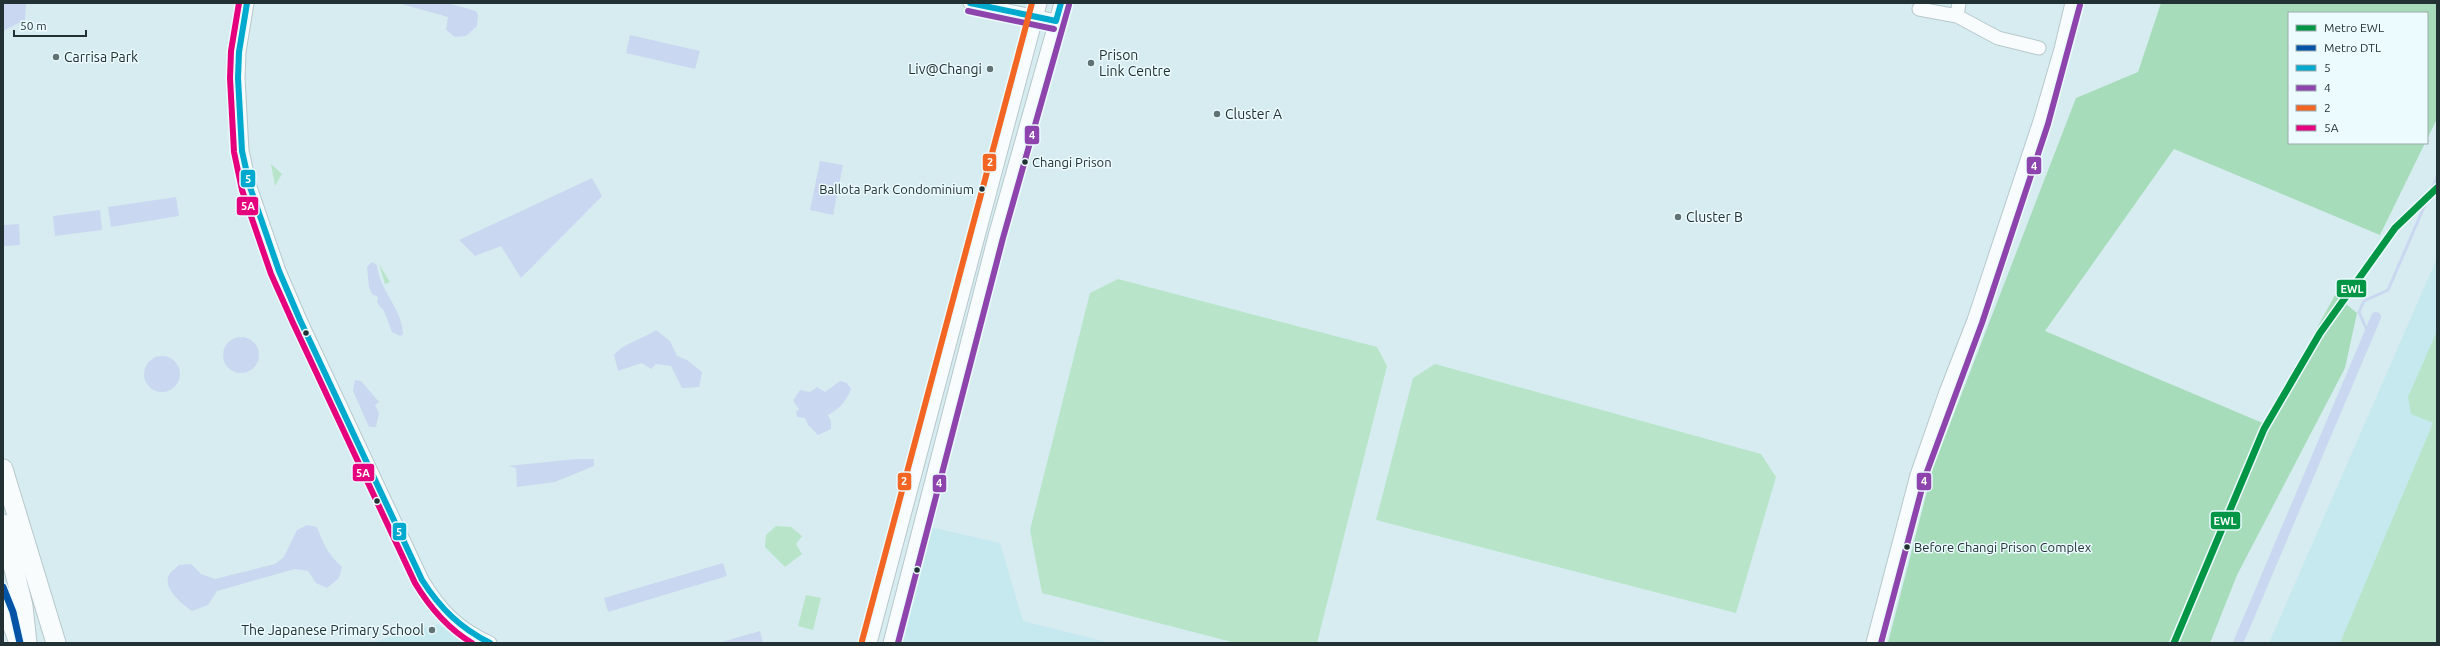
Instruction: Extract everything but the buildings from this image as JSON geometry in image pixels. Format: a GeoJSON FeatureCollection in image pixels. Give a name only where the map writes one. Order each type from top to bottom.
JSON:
{"type":"FeatureCollection","features":[{"type":"Feature","properties":{"kind":"highway"},"geometry":{"type":"LineString","coordinates":[[3,469],[56,643]]}},
{"type":"Feature","properties":{"kind":"highway"},"geometry":{"type":"LineString","coordinates":[[3,524],[23,606],[18,642]]}},
{"type":"Feature","properties":{"kind":"highway"},"geometry":{"type":"LineString","coordinates":[[3,598],[6,619],[18,642]]}},
{"type":"Feature","properties":{"kind":"highway"},"geometry":{"type":"LineString","coordinates":[[44,605],[59,619],[69,643]]}},
{"type":"Feature","properties":{"kind":"street"},"geometry":{"type":"LineString","coordinates":[[247,3],[238,52],[242,155],[250,188],[279,271],[422,580],[437,605],[452,620],[476,637],[490,643]]}},
{"type":"Feature","properties":{"kind":"street"},"geometry":{"type":"LineString","coordinates":[[870,643],[937,386],[1040,3]]}},
{"type":"Feature","properties":{"kind":"street"},"geometry":{"type":"LineString","coordinates":[[890,643],[959,381],[995,236],[1061,3]]}},
{"type":"Feature","properties":{"kind":"street"},"geometry":{"type":"LineString","coordinates":[[1957,16],[1959,3]]}},
{"type":"Feature","properties":{"kind":"street"},"geometry":{"type":"LineString","coordinates":[[1873,643],[1917,475],[1946,392],[1974,320],[2040,121],[2062,49],[2072,3]]}},
{"type":"Feature","properties":{"kind":"street"},"geometry":{"type":"LineString","coordinates":[[978,4],[1056,21]]}},
{"type":"Feature","properties":{"kind":"street"},"geometry":{"type":"LineString","coordinates":[[1919,9],[1957,16],[1998,38],[2039,48]]}},
{"type":"Feature","properties":{"kind":"street"},"geometry":{"type":"LineString","coordinates":[[937,386],[959,381]]}},
{"type":"Feature","properties":{"kind":"shaded area"},"geometry":{"type":"Polygon","coordinates":[[[3,3],[26,3],[25,20],[3,31],[3,3]]]}},
{"type":"Feature","properties":{"kind":"shaded area"},"geometry":{"type":"Polygon","coordinates":[[[398,3],[447,3],[476,11],[478,15],[477,26],[466,36],[455,37],[446,30],[448,17],[398,3]]]}},
{"type":"Feature","properties":{"kind":"shaded area"},"geometry":{"type":"Polygon","coordinates":[[[630,35],[700,51],[695,69],[626,53],[630,35]]]}},
{"type":"Feature","properties":{"kind":"shaded area"},"geometry":{"type":"Polygon","coordinates":[[[820,161],[843,165],[833,215],[810,210],[820,161]]]}},
{"type":"Feature","properties":{"kind":"shaded area"},"geometry":{"type":"Polygon","coordinates":[[[592,178],[602,196],[521,278],[501,246],[475,256],[459,240],[592,178]]]}},
{"type":"Feature","properties":{"kind":"shaded area"},"geometry":{"type":"Polygon","coordinates":[[[176,197],[179,216],[111,227],[108,207],[176,197]]]}},
{"type":"Feature","properties":{"kind":"shaded area"},"geometry":{"type":"Polygon","coordinates":[[[100,210],[102,230],[55,236],[53,216],[100,210]]]}},
{"type":"Feature","properties":{"kind":"shaded area"},"geometry":{"type":"Polygon","coordinates":[[[19,224],[20,245],[3,246],[3,225],[19,224]]]}},
{"type":"Feature","properties":{"kind":"shaded area"},"geometry":{"type":"Polygon","coordinates":[[[2437,258],[2437,643],[2269,643],[2437,258]]]}},
{"type":"Feature","properties":{"kind":"shaded area"},"geometry":{"type":"Polygon","coordinates":[[[372,262],[377,265],[382,283],[399,316],[403,334],[400,336],[392,332],[384,311],[377,303],[378,297],[372,294],[369,287],[367,267],[372,262]]]}},
{"type":"Feature","properties":{"kind":"shaded area"},"geometry":{"type":"Polygon","coordinates":[[[656,330],[670,341],[677,356],[687,360],[702,372],[699,387],[682,388],[671,366],[656,364],[651,369],[642,363],[618,371],[614,355],[628,344],[656,330]]]}},
{"type":"Feature","properties":{"kind":"shaded area"},"geometry":{"type":"Polygon","coordinates":[[[245,337],[254,342],[258,348],[258,362],[254,368],[245,373],[237,373],[228,368],[224,362],[223,351],[228,342],[234,338],[245,337]]]}},
{"type":"Feature","properties":{"kind":"shaded area"},"geometry":{"type":"Polygon","coordinates":[[[166,356],[175,361],[179,367],[179,381],[175,387],[166,392],[158,392],[149,387],[145,381],[144,370],[149,361],[155,357],[166,356]]]}},
{"type":"Feature","properties":{"kind":"shaded area"},"geometry":{"type":"Polygon","coordinates":[[[355,380],[361,381],[379,402],[375,405],[379,413],[376,427],[369,427],[353,391],[355,380]]]}},
{"type":"Feature","properties":{"kind":"shaded area"},"geometry":{"type":"Polygon","coordinates":[[[840,381],[847,383],[851,389],[847,398],[842,404],[828,415],[831,421],[831,429],[818,435],[808,425],[805,418],[797,417],[796,412],[799,409],[793,401],[800,390],[810,392],[817,387],[825,392],[840,381]]]}},
{"type":"Feature","properties":{"kind":"shaded area"},"geometry":{"type":"Polygon","coordinates":[[[576,459],[594,459],[594,466],[555,482],[517,487],[516,468],[508,466],[576,459]]]}},
{"type":"Feature","properties":{"kind":"shaded area"},"geometry":{"type":"Polygon","coordinates":[[[307,525],[317,527],[327,549],[342,567],[339,578],[327,588],[316,583],[308,571],[295,569],[217,591],[208,605],[192,611],[178,600],[168,585],[169,575],[179,565],[191,564],[201,574],[215,579],[275,564],[284,557],[297,530],[307,525]]]}},
{"type":"Feature","properties":{"kind":"shaded area"},"geometry":{"type":"Polygon","coordinates":[[[930,527],[1000,543],[1023,621],[1111,643],[892,643],[930,527]]]}},
{"type":"Feature","properties":{"kind":"shaded area"},"geometry":{"type":"Polygon","coordinates":[[[723,563],[727,576],[608,612],[604,598],[723,563]]]}},
{"type":"Feature","properties":{"kind":"shaded area","name":"The Japanese Primary School"},"geometry":{"type":"Polygon","coordinates":[[[439,624],[462,643],[369,643],[439,624]]]}},
{"type":"Feature","properties":{"kind":"shaded area"},"geometry":{"type":"Polygon","coordinates":[[[760,631],[763,643],[718,643],[760,631]]]}},
{"type":"Feature","properties":{"kind":"green space"},"geometry":{"type":"Polygon","coordinates":[[[2161,3],[2437,3],[2437,119],[2428,137],[2428,12],[2288,12],[2288,144],[2425,144],[2380,235],[2174,149],[2045,331],[2265,424],[2335,295],[2357,313],[2345,368],[2237,575],[2210,643],[1888,643],[1933,468],[2076,98],[2138,72],[2161,3]]]}},
{"type":"Feature","properties":{"kind":"green space"},"geometry":{"type":"Polygon","coordinates":[[[271,164],[282,174],[275,186],[271,164]]]}},
{"type":"Feature","properties":{"kind":"green space"},"geometry":{"type":"Polygon","coordinates":[[[379,264],[390,282],[385,284],[379,264]]]}},
{"type":"Feature","properties":{"kind":"green space"},"geometry":{"type":"Polygon","coordinates":[[[1118,279],[1377,347],[1387,366],[1317,643],[1236,643],[1042,593],[1030,530],[1090,293],[1118,279]]]}},
{"type":"Feature","properties":{"kind":"green space"},"geometry":{"type":"Polygon","coordinates":[[[2437,331],[2437,643],[2340,643],[2433,423],[2411,414],[2408,397],[2437,331]]]}},
{"type":"Feature","properties":{"kind":"green space"},"geometry":{"type":"Polygon","coordinates":[[[1435,364],[1761,454],[1776,477],[1736,613],[1376,520],[1413,378],[1435,364]]]}},
{"type":"Feature","properties":{"kind":"green space"},"geometry":{"type":"Polygon","coordinates":[[[776,526],[791,527],[802,536],[796,544],[802,554],[785,567],[765,547],[766,535],[776,526]]]}},
{"type":"Feature","properties":{"kind":"green space"},"geometry":{"type":"Polygon","coordinates":[[[806,595],[821,598],[813,630],[798,626],[806,595]]]}},
{"type":"Feature","properties":{"kind":"waterway"},"geometry":{"type":"LineString","coordinates":[[2369,335],[2359,312],[2364,301],[2388,290],[2437,177]]}},
{"type":"Feature","properties":{"kind":"waterway"},"geometry":{"type":"LineString","coordinates":[[2238,643],[2376,317]]}},
{"type":"Feature","properties":{"kind":"metro line","name":"EWL"},"geometry":{"type":"LineString","coordinates":[[2174,643],[2264,429],[2320,333],[2395,228],[2437,188]]}},
{"type":"Feature","properties":{"kind":"metro line","name":"DTL"},"geometry":{"type":"LineString","coordinates":[[3,587],[13,612],[20,643]]}},
{"type":"Feature","properties":{"kind":"transit line","name":"5A"},"geometry":{"type":"LineString","coordinates":[[239,3],[231,51],[230,78],[234,152],[242,190],[271,274],[415,583],[440,617],[455,631],[472,643]]}},
{"type":"Feature","properties":{"kind":"transit line","name":"5"},"geometry":{"type":"LineString","coordinates":[[247,3],[239,52],[238,78],[242,151],[250,187],[279,271],[300,320],[422,580],[436,600],[460,624],[490,643]]}},
{"type":"Feature","properties":{"kind":"transit line","name":"5"},"geometry":{"type":"LineString","coordinates":[[970,3],[1056,21],[1061,3]]}},
{"type":"Feature","properties":{"kind":"transit line","name":"2"},"geometry":{"type":"LineString","coordinates":[[862,641],[1032,3]]}},
{"type":"Feature","properties":{"kind":"transit line","name":"4"},"geometry":{"type":"LineString","coordinates":[[898,643],[1003,238],[1069,5]]}},
{"type":"Feature","properties":{"kind":"transit line","name":"4"},"geometry":{"type":"LineString","coordinates":[[1881,643],[1925,477],[1982,323],[2048,124],[2080,5]]}},
{"type":"Feature","properties":{"kind":"transit line","name":"4"},"geometry":{"type":"LineString","coordinates":[[968,11],[1054,29]]}},
{"type":"Feature","properties":{"kind":"place","name":"Carrisa Park"},"geometry":{"type":"Point","coordinates":[56,57]}},
{"type":"Feature","properties":{"kind":"place","name":"Prison Link Centre"},"geometry":{"type":"Point","coordinates":[1091,63]}},
{"type":"Feature","properties":{"kind":"place","name":"Liv@Changi"},"geometry":{"type":"Point","coordinates":[990,69]}},
{"type":"Feature","properties":{"kind":"place","name":"Cluster A"},"geometry":{"type":"Point","coordinates":[1217,114]}},
{"type":"Feature","properties":{"kind":"place","name":"Changi Prison"},"geometry":{"type":"Point","coordinates":[1025,162]}},
{"type":"Feature","properties":{"kind":"place","name":"Ballota Park Condominium"},"geometry":{"type":"Point","coordinates":[982,189]}},
{"type":"Feature","properties":{"kind":"place","name":"Cluster B"},"geometry":{"type":"Point","coordinates":[1678,217]}},
{"type":"Feature","properties":{"kind":"place","name":"Before Changi Prison Complex"},"geometry":{"type":"Point","coordinates":[1907,547]}},
{"type":"Feature","properties":{"kind":"place","name":"The Japanese Primary School"},"geometry":{"type":"Point","coordinates":[432,630]}}]}
